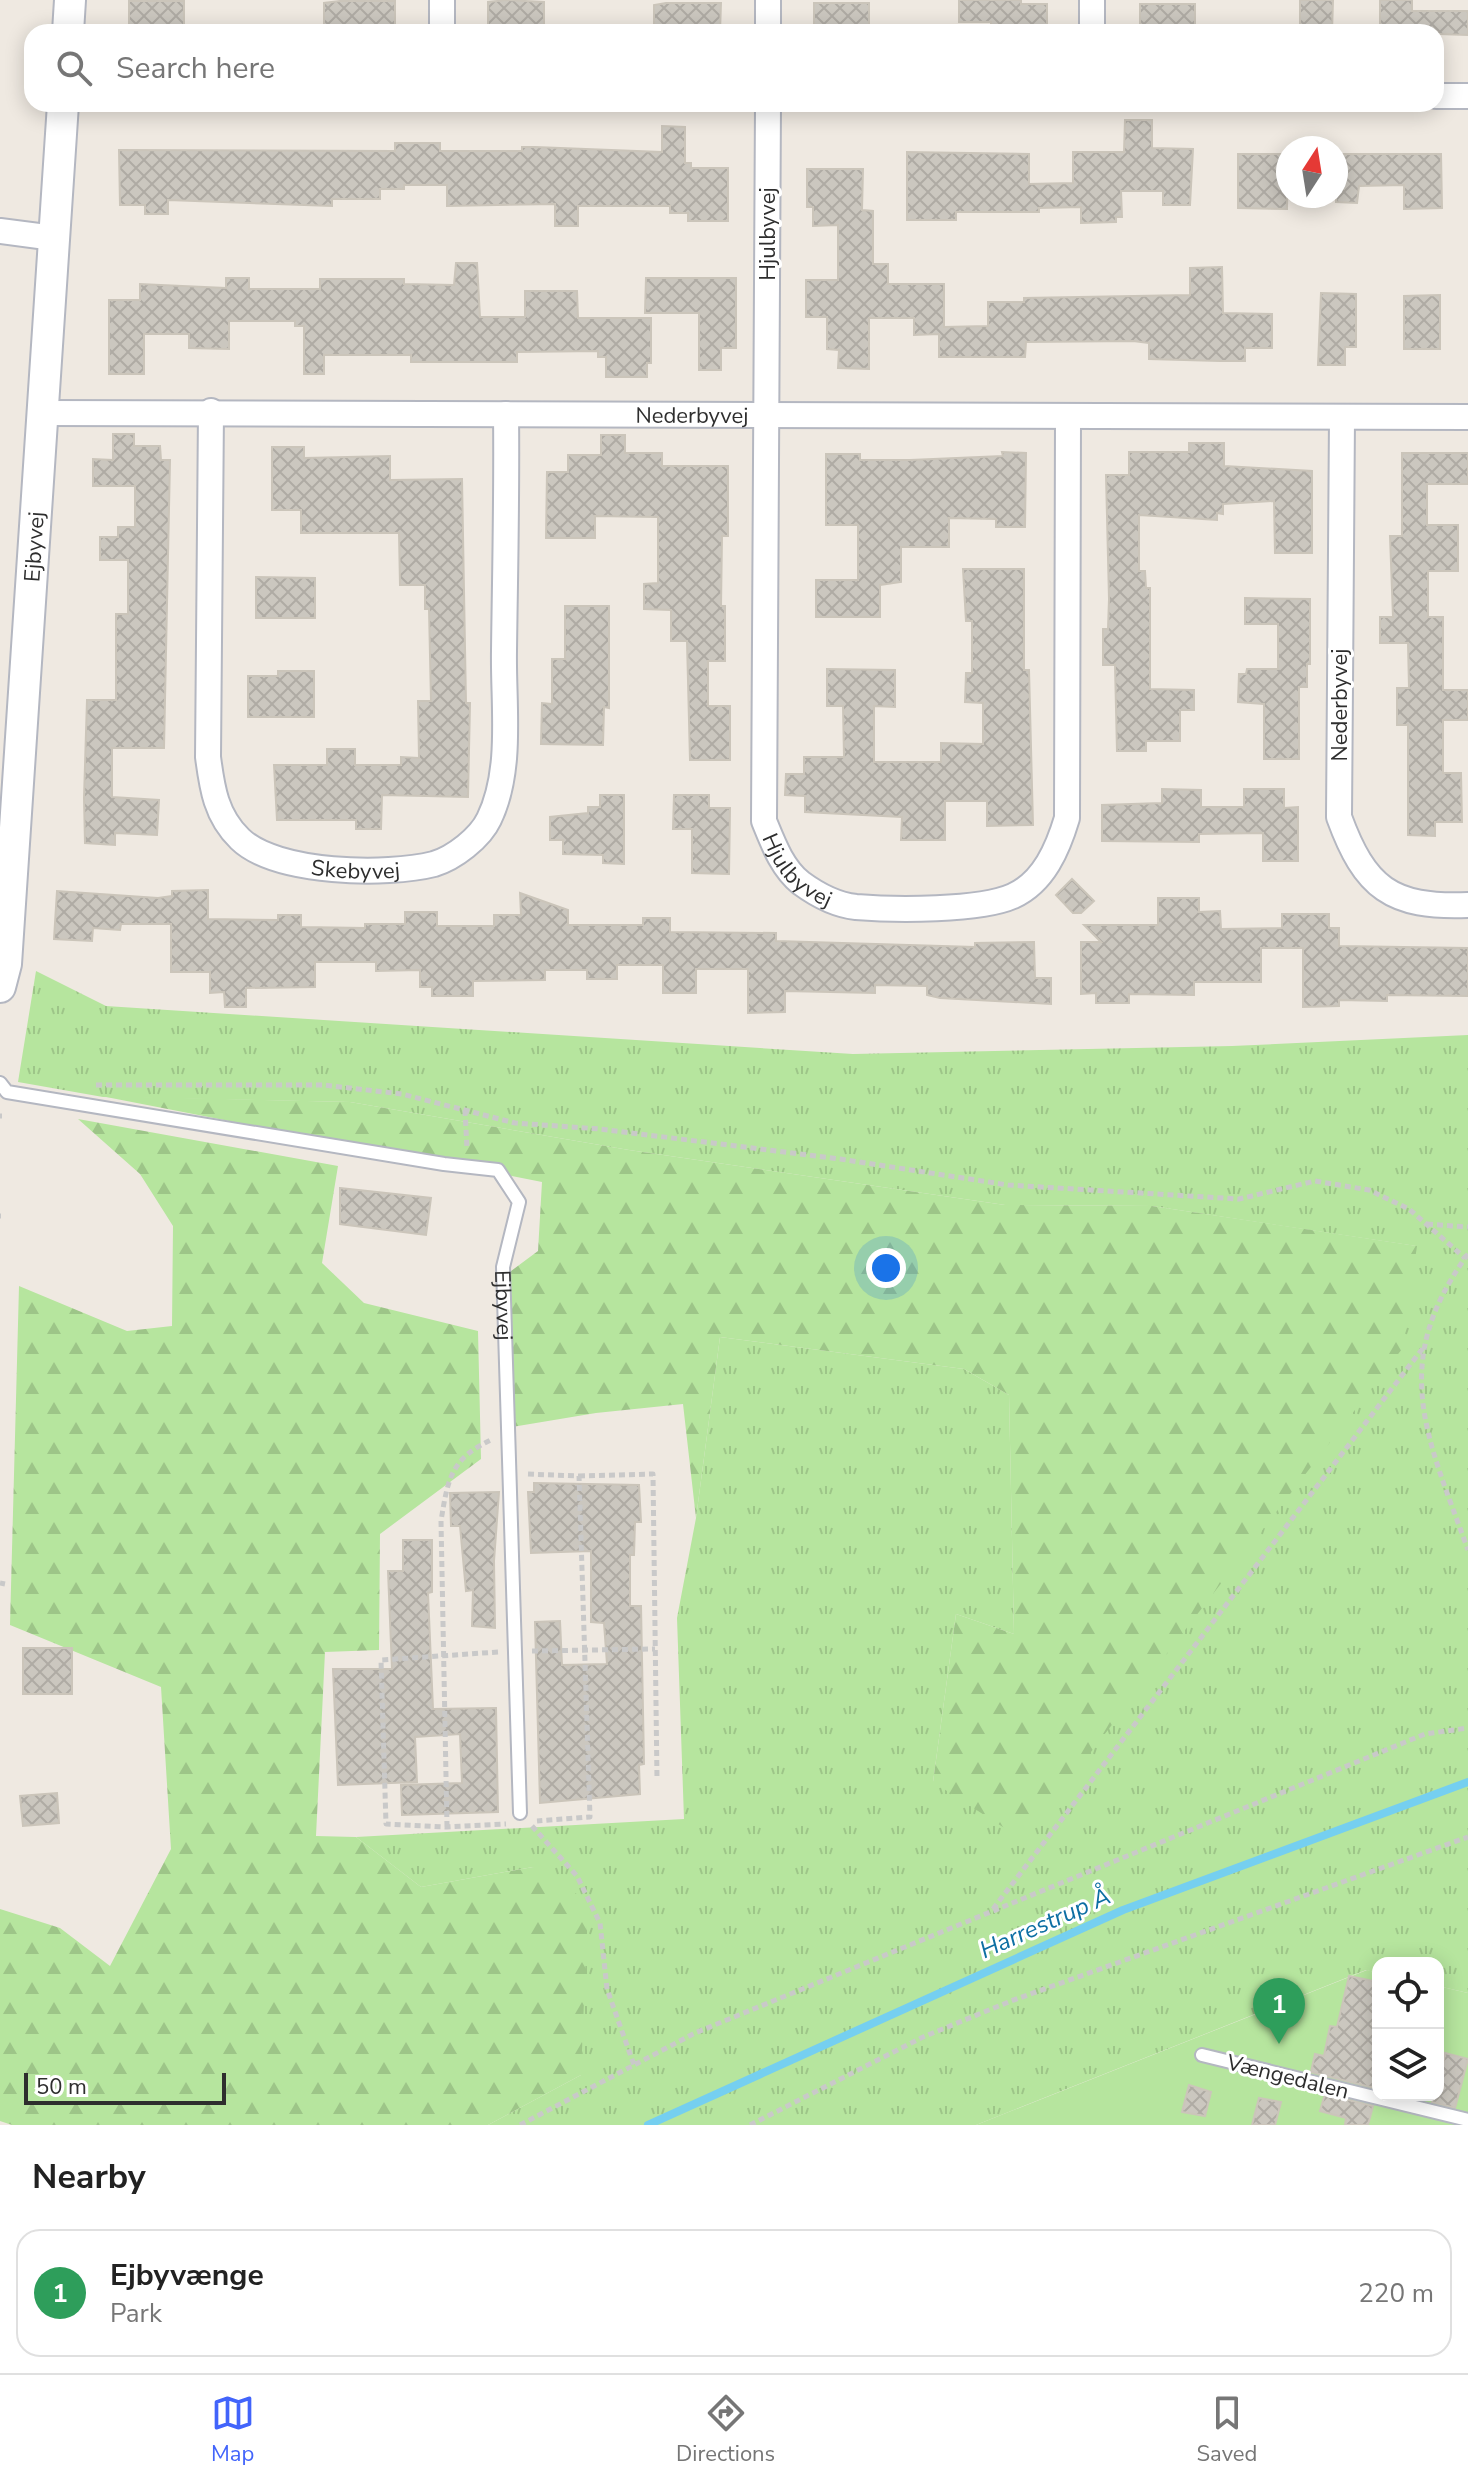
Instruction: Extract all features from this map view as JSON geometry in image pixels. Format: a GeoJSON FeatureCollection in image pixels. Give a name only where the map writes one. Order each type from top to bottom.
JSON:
{"type":"FeatureCollection","features":[{"type":"Feature","properties":{"kind":"street"},"geometry":{"type":"LineString","coordinates":[[68,24],[70,0]]}},
{"type":"Feature","properties":{"kind":"street"},"geometry":{"type":"LineString","coordinates":[[442,0],[442,24]]}},
{"type":"Feature","properties":{"kind":"street"},"geometry":{"type":"LineString","coordinates":[[768,0],[768,24]]}},
{"type":"Feature","properties":{"kind":"street"},"geometry":{"type":"LineString","coordinates":[[1092,0],[1092,24]]}},
{"type":"Feature","properties":{"kind":"street"},"geometry":{"type":"LineString","coordinates":[[1444,96],[1468,96]]}},
{"type":"Feature","properties":{"kind":"street","name":"Ejbyvej"},"geometry":{"type":"LineString","coordinates":[[0,987],[6,964],[62,112]]}},
{"type":"Feature","properties":{"kind":"street","name":"Hjulbyvej"},"geometry":{"type":"LineString","coordinates":[[768,112],[764,821],[779,857],[799,881],[825,898],[854,907],[982,906],[1016,895],[1044,870],[1058,846],[1067,818],[1068,417]]}},
{"type":"Feature","properties":{"kind":"street"},"geometry":{"type":"LineString","coordinates":[[0,231],[54,238]]}},
{"type":"Feature","properties":{"kind":"street","name":"Nederbyvej"},"geometry":{"type":"LineString","coordinates":[[42,413],[211,411],[766,417],[1468,417]]}},
{"type":"Feature","properties":{"kind":"street","name":"Skebyvej"},"geometry":{"type":"LineString","coordinates":[[211,411],[208,757],[216,803],[242,841],[284,863],[377,868],[414,867],[451,856],[488,823],[497,800],[503,749],[506,414]]}},
{"type":"Feature","properties":{"kind":"street","name":"Nederbyvej"},"geometry":{"type":"LineString","coordinates":[[1342,418],[1339,817],[1354,858],[1388,894],[1427,907],[1468,905]]}},
{"type":"Feature","properties":{"kind":"lane","name":"Ejbyvej"},"geometry":{"type":"LineString","coordinates":[[0,1083],[7,1092],[498,1170],[519,1202],[503,1267],[520,1813]]}},
{"type":"Feature","properties":{"kind":"lane","name":"Vængedalen"},"geometry":{"type":"LineString","coordinates":[[1202,2055],[1468,2120]]}},
{"type":"Feature","properties":{"kind":"path"},"geometry":{"type":"LineString","coordinates":[[94,1085],[323,1085],[402,1094],[515,1123],[600,1129],[1008,1185],[1239,1199],[1315,1181],[1369,1190],[1409,1209],[1466,1256],[1431,1315],[1423,1348],[1420,1393],[1430,1443],[1468,1550]]}},
{"type":"Feature","properties":{"kind":"path"},"geometry":{"type":"LineString","coordinates":[[465,1110],[468,1166]]}},
{"type":"Feature","properties":{"kind":"path"},"geometry":{"type":"LineString","coordinates":[[1426,1224],[1468,1227]]}},
{"type":"Feature","properties":{"kind":"path"},"geometry":{"type":"LineString","coordinates":[[991,1912],[1423,1348]]}},
{"type":"Feature","properties":{"kind":"path"},"geometry":{"type":"LineString","coordinates":[[447,1827],[441,1521],[448,1479],[467,1451],[508,1431]]}},
{"type":"Feature","properties":{"kind":"path"},"geometry":{"type":"LineString","coordinates":[[510,1473],[579,1476],[653,1474],[657,1780]]}},
{"type":"Feature","properties":{"kind":"path"},"geometry":{"type":"LineString","coordinates":[[579,1476],[582,1650],[590,1817],[528,1821],[577,1876],[600,1923],[607,1989],[634,2065]]}},
{"type":"Feature","properties":{"kind":"path"},"geometry":{"type":"LineString","coordinates":[[520,1813],[514,1823],[447,1827],[386,1824],[381,1660],[515,1651],[655,1649]]}},
{"type":"Feature","properties":{"kind":"path"},"geometry":{"type":"LineString","coordinates":[[520,2125],[695,2033],[1425,1734],[1468,1728]]}},
{"type":"Feature","properties":{"kind":"path"},"geometry":{"type":"LineString","coordinates":[[750,2125],[923,2037],[1011,2001],[1468,1837]]}},
{"type":"Feature","properties":{"kind":"green space"},"geometry":{"type":"Polygon","coordinates":[[[36,971],[106,1006],[853,1054],[1232,1046],[1468,1035],[1468,1993],[1444,1987],[1444,1957],[1372,1957],[1372,1972],[1366,1970],[976,2125],[488,2125],[581,2075],[533,1867],[421,1887],[356,1837],[684,1819],[677,1618],[696,1518],[720,1337],[964,1369],[1009,1395],[1014,1634],[956,1614],[933,1782],[1416,1246],[1152,1206],[1005,1205],[629,1150],[350,1102],[103,1097],[18,1082],[36,971]]]}},
{"type":"Feature","properties":{"kind":"green space"},"geometry":{"type":"Polygon","coordinates":[[[101,1096],[350,1102],[629,1150],[1005,1205],[1152,1206],[1417,1246],[1402,1349],[1023,1840],[933,1782],[956,1614],[1014,1634],[1009,1395],[964,1369],[720,1337],[696,1518],[683,1404],[596,1413],[512,1427],[507,1274],[538,1251],[542,1182],[101,1096]]]}},
{"type":"Feature","properties":{"kind":"green space"},"geometry":{"type":"Polygon","coordinates":[[[78,1119],[338,1166],[322,1263],[364,1303],[478,1331],[481,1459],[380,1534],[379,1650],[325,1652],[316,1836],[356,1837],[421,1887],[533,1867],[588,1901],[581,2075],[488,2125],[12,2125],[0,2121],[0,1909],[60,1928],[110,1966],[171,1849],[161,1687],[10,1625],[19,1286],[127,1331],[172,1326],[173,1226],[140,1174],[78,1119]]]}},
{"type":"Feature","properties":{"kind":"green space"},"geometry":{"type":"Polygon","coordinates":[[[1367,1970],[1372,1971],[1372,2101],[1444,2101],[1444,1987],[1468,1993],[1468,2125],[976,2125],[1367,1970]]]}},
{"type":"Feature","properties":{"kind":"building"},"geometry":{"type":"Polygon","coordinates":[[[959,0],[1021,0],[1021,4],[1047,4],[1047,24],[959,22],[959,0]]]}},
{"type":"Feature","properties":{"kind":"building"},"geometry":{"type":"Polygon","coordinates":[[[1300,0],[1333,0],[1332,24],[1300,24],[1300,0]]]}},
{"type":"Feature","properties":{"kind":"building"},"geometry":{"type":"Polygon","coordinates":[[[1380,0],[1412,0],[1412,11],[1468,11],[1468,35],[1444,34],[1444,24],[1380,24],[1380,0]]]}},
{"type":"Feature","properties":{"kind":"building"},"geometry":{"type":"Polygon","coordinates":[[[129,1],[184,1],[184,24],[129,24],[129,1]]]}},
{"type":"Feature","properties":{"kind":"building"},"geometry":{"type":"Polygon","coordinates":[[[395,1],[395,24],[324,24],[324,3],[395,1]]]}},
{"type":"Feature","properties":{"kind":"building"},"geometry":{"type":"Polygon","coordinates":[[[488,2],[544,2],[544,24],[488,24],[488,2]]]}},
{"type":"Feature","properties":{"kind":"building"},"geometry":{"type":"Polygon","coordinates":[[[721,3],[720,24],[654,24],[654,5],[721,3]]]}},
{"type":"Feature","properties":{"kind":"building"},"geometry":{"type":"Polygon","coordinates":[[[814,3],[869,3],[869,24],[814,24],[814,3]]]}},
{"type":"Feature","properties":{"kind":"building"},"geometry":{"type":"Polygon","coordinates":[[[1140,4],[1195,4],[1195,24],[1140,24],[1140,4]]]}},
{"type":"Feature","properties":{"kind":"building"},"geometry":{"type":"Polygon","coordinates":[[[1125,120],[1152,120],[1152,148],[1193,149],[1190,205],[1163,205],[1163,191],[1121,191],[1122,217],[1116,217],[1116,222],[1081,223],[1081,207],[1039,208],[1039,212],[956,212],[956,220],[907,220],[907,152],[1029,154],[1029,184],[1073,183],[1073,152],[1124,152],[1125,120]]]}},
{"type":"Feature","properties":{"kind":"building"},"geometry":{"type":"Polygon","coordinates":[[[662,126],[685,127],[685,163],[691,163],[691,168],[728,168],[728,221],[688,221],[688,213],[670,213],[670,206],[578,206],[578,226],[555,226],[555,204],[447,206],[447,185],[404,185],[404,189],[380,189],[380,199],[332,199],[332,206],[168,200],[168,214],[145,214],[145,205],[120,205],[119,150],[395,151],[395,143],[440,143],[440,151],[522,151],[522,147],[535,147],[662,152],[662,126]]]}},
{"type":"Feature","properties":{"kind":"building"},"geometry":{"type":"Polygon","coordinates":[[[1238,154],[1276,154],[1276,208],[1287,209],[1238,208],[1238,154]]]}},
{"type":"Feature","properties":{"kind":"building"},"geometry":{"type":"Polygon","coordinates":[[[1348,154],[1441,154],[1442,208],[1404,209],[1404,185],[1359,186],[1357,203],[1348,203],[1348,154]]]}},
{"type":"Feature","properties":{"kind":"building"},"geometry":{"type":"Polygon","coordinates":[[[807,169],[863,169],[862,210],[873,211],[873,264],[888,264],[888,284],[944,284],[944,327],[988,326],[988,302],[1024,302],[1024,298],[1190,295],[1190,268],[1222,267],[1223,313],[1272,314],[1272,348],[1245,348],[1245,361],[1220,361],[1149,359],[1149,343],[1133,341],[1026,342],[1025,357],[939,357],[939,334],[914,335],[914,318],[869,318],[869,369],[838,368],[839,350],[827,349],[827,317],[806,317],[806,280],[838,280],[838,225],[813,226],[813,207],[807,207],[807,169]]]}},
{"type":"Feature","properties":{"kind":"building"},"geometry":{"type":"Polygon","coordinates":[[[456,263],[477,263],[480,317],[525,317],[525,291],[577,291],[578,318],[651,318],[651,363],[647,363],[647,377],[606,377],[606,357],[598,357],[598,351],[517,352],[517,362],[411,362],[411,355],[324,355],[324,374],[304,374],[304,326],[295,326],[295,321],[229,321],[229,349],[189,348],[189,334],[144,334],[144,374],[109,374],[109,300],[140,300],[140,284],[226,288],[226,278],[249,278],[249,289],[320,289],[320,279],[404,279],[404,284],[454,285],[456,263]]]}},
{"type":"Feature","properties":{"kind":"building"},"geometry":{"type":"Polygon","coordinates":[[[646,278],[736,278],[736,348],[721,348],[721,370],[699,370],[699,313],[645,313],[646,278]]]}},
{"type":"Feature","properties":{"kind":"building"},"geometry":{"type":"Polygon","coordinates":[[[1321,293],[1356,294],[1356,347],[1345,347],[1345,365],[1318,365],[1321,293]]]}},
{"type":"Feature","properties":{"kind":"building"},"geometry":{"type":"Polygon","coordinates":[[[1440,295],[1440,349],[1404,349],[1404,296],[1440,295]]]}},
{"type":"Feature","properties":{"kind":"building"},"geometry":{"type":"Polygon","coordinates":[[[113,434],[134,434],[134,446],[160,446],[161,460],[170,460],[164,748],[112,748],[112,797],[159,800],[157,835],[115,833],[115,845],[85,843],[84,798],[87,700],[116,700],[116,614],[128,614],[128,560],[100,560],[100,537],[118,537],[118,527],[135,527],[135,486],[93,486],[93,459],[113,460],[113,434]]]}},
{"type":"Feature","properties":{"kind":"building"},"geometry":{"type":"Polygon","coordinates":[[[601,435],[625,435],[625,453],[662,453],[662,466],[728,466],[728,536],[722,536],[721,606],[725,606],[725,661],[708,661],[708,706],[730,706],[730,760],[690,760],[687,641],[671,641],[671,610],[644,609],[644,584],[658,583],[658,517],[595,516],[595,538],[546,538],[547,472],[568,472],[568,455],[601,455],[601,435]]]}},
{"type":"Feature","properties":{"kind":"building"},"geometry":{"type":"Polygon","coordinates":[[[1189,443],[1224,443],[1224,466],[1312,471],[1312,553],[1275,553],[1274,501],[1223,504],[1223,514],[1217,513],[1217,520],[1139,515],[1139,571],[1145,571],[1146,588],[1150,588],[1150,689],[1194,690],[1194,710],[1180,710],[1180,741],[1146,741],[1146,751],[1117,751],[1115,665],[1103,665],[1103,629],[1108,629],[1109,599],[1106,475],[1129,475],[1129,452],[1189,452],[1189,443]]]}},
{"type":"Feature","properties":{"kind":"building"},"geometry":{"type":"Polygon","coordinates":[[[272,447],[304,447],[304,458],[390,456],[390,480],[462,479],[466,703],[470,703],[468,797],[382,795],[381,829],[356,829],[356,820],[277,820],[274,765],[327,765],[327,749],[355,749],[355,765],[401,765],[401,757],[419,758],[418,701],[431,701],[429,609],[425,609],[425,585],[400,585],[399,533],[301,533],[301,510],[272,510],[272,447]]]}},
{"type":"Feature","properties":{"kind":"building"},"geometry":{"type":"Polygon","coordinates":[[[1002,452],[1026,453],[1025,527],[996,527],[996,519],[949,518],[949,547],[901,547],[901,582],[880,585],[880,617],[816,617],[816,580],[858,580],[858,525],[826,525],[826,454],[860,454],[860,460],[910,460],[1003,456],[1002,452]]]}},
{"type":"Feature","properties":{"kind":"building"},"geometry":{"type":"Polygon","coordinates":[[[1402,453],[1468,453],[1468,484],[1427,484],[1427,525],[1458,525],[1458,571],[1428,571],[1428,617],[1443,617],[1443,690],[1468,690],[1468,720],[1443,720],[1443,773],[1461,773],[1462,822],[1435,822],[1435,836],[1408,835],[1408,725],[1397,725],[1397,688],[1409,688],[1408,643],[1380,643],[1380,617],[1393,617],[1390,536],[1402,536],[1402,453]]]}},
{"type":"Feature","properties":{"kind":"building"},"geometry":{"type":"Polygon","coordinates":[[[963,569],[1024,569],[1024,670],[1029,670],[1033,825],[987,826],[987,801],[945,801],[945,840],[901,840],[902,817],[805,812],[805,796],[785,795],[786,774],[804,774],[804,757],[844,757],[843,706],[827,706],[827,669],[895,670],[895,707],[874,706],[874,762],[941,762],[941,743],[983,744],[983,703],[965,702],[966,673],[972,673],[972,621],[966,621],[963,569]]]}},
{"type":"Feature","properties":{"kind":"building"},"geometry":{"type":"Polygon","coordinates":[[[256,577],[315,578],[315,618],[256,618],[256,577]]]}},
{"type":"Feature","properties":{"kind":"building"},"geometry":{"type":"Polygon","coordinates":[[[1245,598],[1310,599],[1310,664],[1307,664],[1307,687],[1299,687],[1299,759],[1264,759],[1264,704],[1238,702],[1239,674],[1246,674],[1247,669],[1278,669],[1278,624],[1245,624],[1245,598]]]}},
{"type":"Feature","properties":{"kind":"building"},"geometry":{"type":"Polygon","coordinates":[[[565,606],[609,606],[609,708],[604,707],[603,745],[541,744],[542,703],[552,704],[552,659],[565,659],[565,606]]]}},
{"type":"Feature","properties":{"kind":"building"},"geometry":{"type":"Polygon","coordinates":[[[278,671],[314,671],[314,717],[248,717],[248,676],[278,676],[278,671]]]}},
{"type":"Feature","properties":{"kind":"building"},"geometry":{"type":"Polygon","coordinates":[[[1162,789],[1201,790],[1201,807],[1244,807],[1244,789],[1284,789],[1284,808],[1298,807],[1298,861],[1263,861],[1263,833],[1199,834],[1199,842],[1102,841],[1102,805],[1162,803],[1162,789]]]}},
{"type":"Feature","properties":{"kind":"building"},"geometry":{"type":"Polygon","coordinates":[[[600,795],[624,795],[624,864],[603,863],[603,855],[563,854],[563,840],[550,840],[550,817],[588,813],[588,807],[600,807],[600,795]]]}},
{"type":"Feature","properties":{"kind":"building"},"geometry":{"type":"Polygon","coordinates":[[[674,795],[709,795],[709,808],[730,808],[729,874],[692,873],[692,829],[673,829],[674,795]]]}},
{"type":"Feature","properties":{"kind":"building"},"geometry":{"type":"Polygon","coordinates":[[[1072,879],[1094,901],[1081,913],[1073,913],[1056,895],[1072,879]]]}},
{"type":"Feature","properties":{"kind":"building"},"geometry":{"type":"Polygon","coordinates":[[[208,890],[208,919],[278,920],[278,915],[301,915],[301,927],[365,928],[365,924],[405,924],[405,912],[437,912],[437,926],[494,926],[494,915],[521,915],[520,893],[568,910],[568,925],[643,925],[643,918],[670,918],[670,932],[776,933],[776,941],[975,947],[975,943],[1034,942],[1035,978],[1051,978],[1051,1004],[940,998],[927,995],[927,986],[875,985],[875,993],[785,991],[785,1012],[748,1013],[748,969],[696,969],[696,993],[663,993],[663,965],[617,965],[617,979],[587,979],[587,970],[545,970],[545,980],[473,981],[473,996],[432,996],[432,987],[420,987],[420,970],[376,971],[376,962],[315,962],[315,987],[246,988],[246,1007],[225,1007],[224,992],[210,993],[210,972],[171,972],[171,924],[121,924],[120,930],[93,928],[92,941],[54,939],[57,891],[158,898],[172,896],[172,891],[208,890]]]}},
{"type":"Feature","properties":{"kind":"building"},"geometry":{"type":"Polygon","coordinates":[[[1158,898],[1199,898],[1199,912],[1220,911],[1221,929],[1282,928],[1282,914],[1329,914],[1329,928],[1339,928],[1339,946],[1468,948],[1468,996],[1387,995],[1387,1001],[1339,1000],[1339,1006],[1303,1007],[1303,948],[1261,948],[1261,982],[1194,982],[1194,995],[1129,994],[1129,1003],[1096,1003],[1096,993],[1081,994],[1081,942],[1101,942],[1084,925],[1158,925],[1158,898]]]}},
{"type":"Feature","properties":{"kind":"building"},"geometry":{"type":"Polygon","coordinates":[[[340,1188],[431,1198],[426,1235],[340,1224],[340,1188]]]}},
{"type":"Feature","properties":{"kind":"building"},"geometry":{"type":"Polygon","coordinates":[[[534,1483],[639,1485],[641,1522],[635,1522],[634,1555],[630,1555],[630,1606],[641,1606],[644,1764],[639,1765],[640,1794],[540,1803],[535,1622],[560,1621],[562,1665],[607,1664],[604,1623],[591,1622],[591,1551],[531,1553],[528,1492],[534,1492],[534,1483]]]}},
{"type":"Feature","properties":{"kind":"building"},"geometry":{"type":"Polygon","coordinates":[[[499,1492],[494,1561],[495,1628],[472,1626],[473,1590],[466,1591],[460,1526],[451,1526],[450,1493],[499,1492]]]}},
{"type":"Feature","properties":{"kind":"building"},"geometry":{"type":"Polygon","coordinates":[[[403,1540],[432,1540],[432,1592],[428,1593],[433,1709],[496,1708],[498,1812],[402,1815],[401,1785],[462,1783],[460,1734],[415,1737],[417,1782],[338,1785],[333,1669],[392,1669],[388,1571],[403,1571],[403,1540]]]}},
{"type":"Feature","properties":{"kind":"building"},"geometry":{"type":"Polygon","coordinates":[[[23,1648],[72,1648],[72,1694],[23,1694],[23,1648]]]}},
{"type":"Feature","properties":{"kind":"building"},"geometry":{"type":"Polygon","coordinates":[[[57,1793],[59,1823],[23,1826],[20,1796],[57,1793]]]}},
{"type":"Feature","properties":{"kind":"building"},"geometry":{"type":"Polygon","coordinates":[[[1349,1976],[1372,1981],[1372,2087],[1311,2072],[1315,2054],[1324,2056],[1330,2026],[1337,2027],[1349,1976]]]}},
{"type":"Feature","properties":{"kind":"building"},"geometry":{"type":"Polygon","coordinates":[[[1445,2053],[1468,2059],[1455,2108],[1432,2102],[1444,2101],[1445,2053]]]}},
{"type":"Feature","properties":{"kind":"building"},"geometry":{"type":"Polygon","coordinates":[[[1189,2085],[1211,2092],[1205,2116],[1182,2112],[1189,2085]]]}},
{"type":"Feature","properties":{"kind":"building"},"geometry":{"type":"Polygon","coordinates":[[[1325,2094],[1373,2106],[1368,2125],[1345,2125],[1346,2118],[1320,2111],[1325,2094]]]}},
{"type":"Feature","properties":{"kind":"building"},"geometry":{"type":"Polygon","coordinates":[[[1259,2098],[1281,2102],[1275,2125],[1252,2125],[1259,2098]]]}},
{"type":"Feature","properties":{"kind":"waterway","name":"Harrestrup Å"},"geometry":{"type":"LineString","coordinates":[[648,2125],[1123,1910],[1468,1782]]}},
{"type":"Feature","properties":{"kind":"place","name":"Ejbyvænge"},"geometry":{"type":"Point","coordinates":[1279,2044]}}]}
